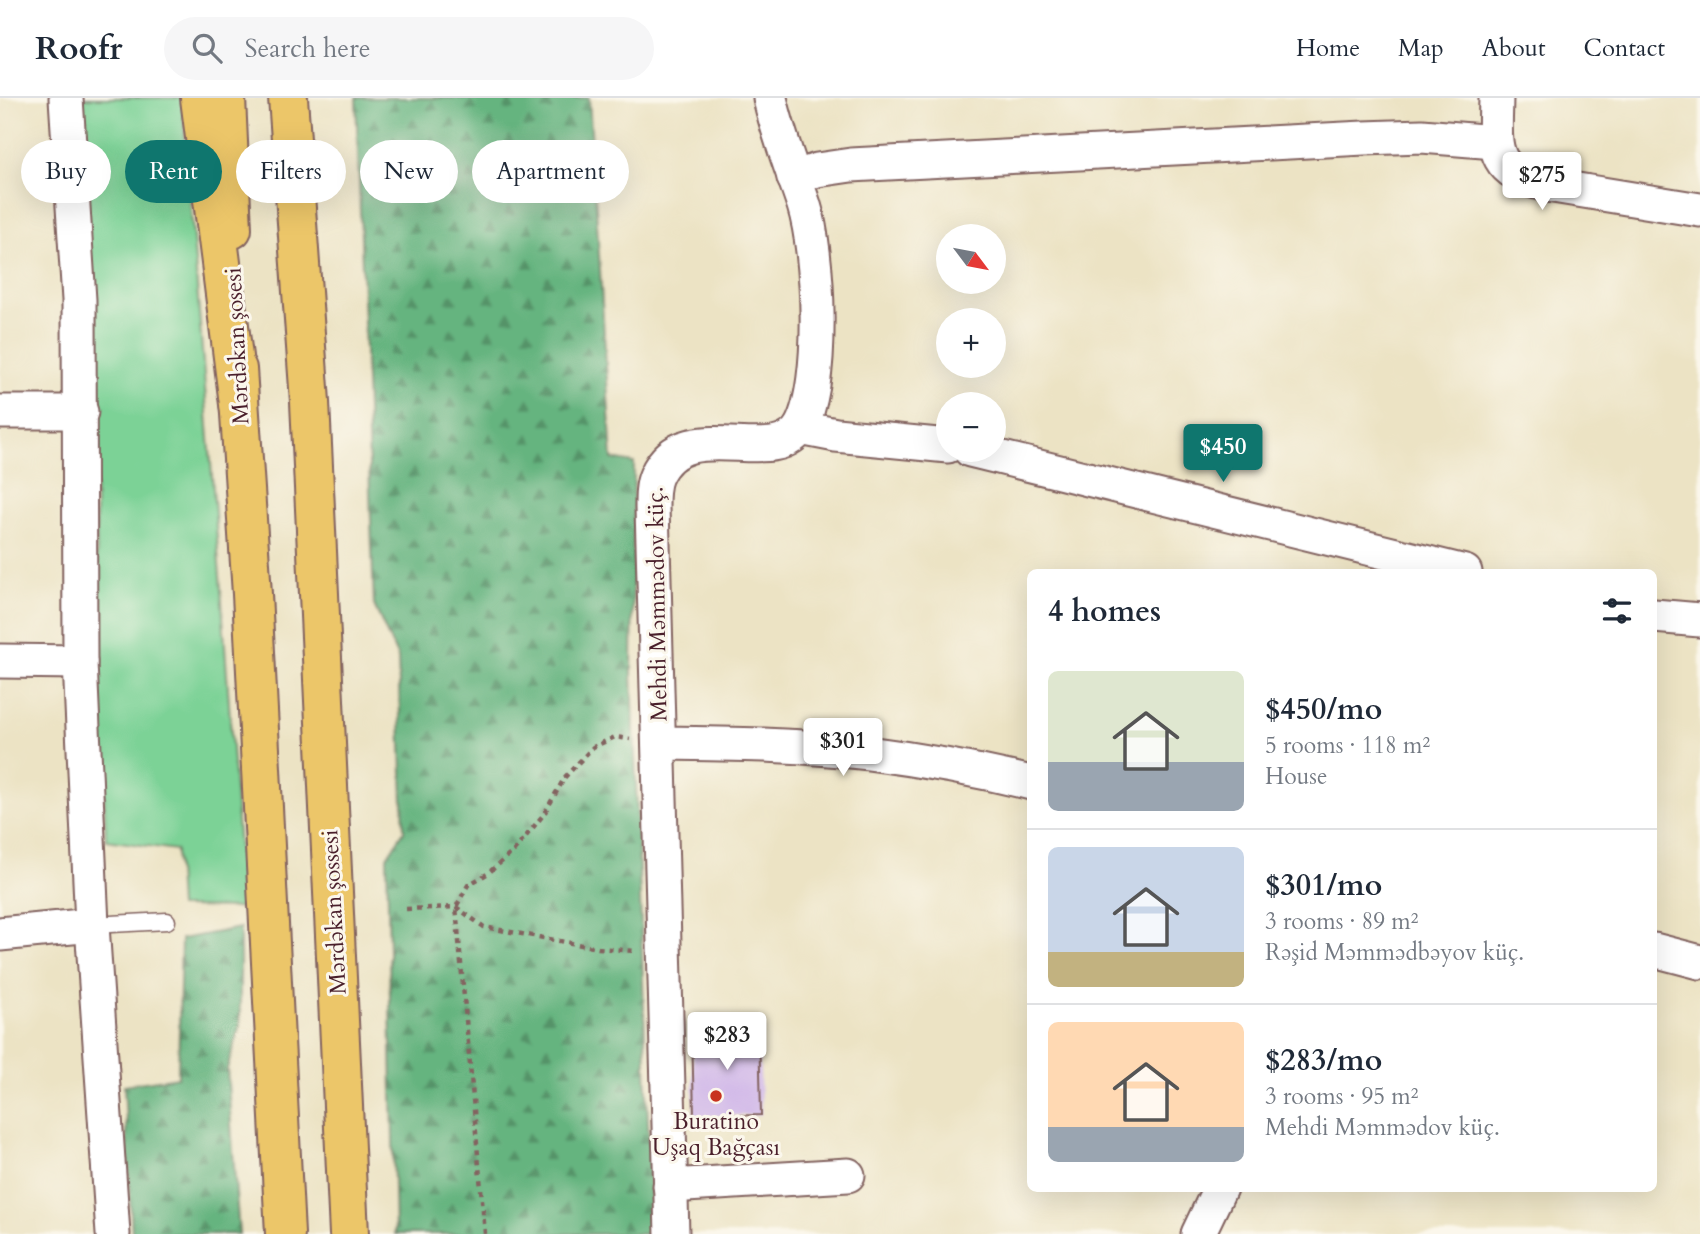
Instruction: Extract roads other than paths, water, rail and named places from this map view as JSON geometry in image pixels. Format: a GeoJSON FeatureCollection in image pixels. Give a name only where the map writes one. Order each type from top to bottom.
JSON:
{"type":"FeatureCollection","features":[{"type":"Feature","properties":{"kind":"main road"},"geometry":{"type":"LineString","coordinates":[[200,98],[239,404]]}},
{"type":"Feature","properties":{"kind":"main road","name":"Mərdəkan şosesi"},"geometry":{"type":"LineString","coordinates":[[226,98],[239,404],[252,594],[285,1234]]}},
{"type":"Feature","properties":{"kind":"main road"},"geometry":{"type":"LineString","coordinates":[[288,98],[310,402]]}},
{"type":"Feature","properties":{"kind":"main road"},"geometry":{"type":"LineString","coordinates":[[310,402],[311,98]]}},
{"type":"Feature","properties":{"kind":"main road","name":"Mərdəkan şossesi"},"geometry":{"type":"LineString","coordinates":[[310,402],[349,1234]]}},
{"type":"Feature","properties":{"kind":"street"},"geometry":{"type":"LineString","coordinates":[[66,98],[79,300],[80,662],[92,925],[113,1234]]}},
{"type":"Feature","properties":{"kind":"street"},"geometry":{"type":"LineString","coordinates":[[770,98],[804,206],[816,273],[815,375],[811,401],[800,428],[836,435],[936,445]]}},
{"type":"Feature","properties":{"kind":"street"},"geometry":{"type":"LineString","coordinates":[[1496,98],[1495,142],[1499,157],[1511,172],[1527,180],[1700,210]]}},
{"type":"Feature","properties":{"kind":"street"},"geometry":{"type":"LineString","coordinates":[[794,178],[817,170],[851,165],[1364,138],[1422,136],[1495,142]]}},
{"type":"Feature","properties":{"kind":"street"},"geometry":{"type":"LineString","coordinates":[[0,412],[81,412]]}},
{"type":"Feature","properties":{"kind":"street","name":"Mehdi Məmmədov küç."},"geometry":{"type":"LineString","coordinates":[[672,1234],[652,507],[654,478],[664,460],[677,450],[701,444],[769,444],[786,439],[800,428]]}},
{"type":"Feature","properties":{"kind":"street"},"geometry":{"type":"LineString","coordinates":[[1006,459],[1453,569]]}},
{"type":"Feature","properties":{"kind":"street"},"geometry":{"type":"LineString","coordinates":[[1657,616],[1700,620]]}},
{"type":"Feature","properties":{"kind":"street"},"geometry":{"type":"LineString","coordinates":[[0,661],[80,662]]}},
{"type":"Feature","properties":{"kind":"street"},"geometry":{"type":"LineString","coordinates":[[659,743],[772,745],[866,753],[1027,782]]}},
{"type":"Feature","properties":{"kind":"street"},"geometry":{"type":"LineString","coordinates":[[0,934],[92,925]]}},
{"type":"Feature","properties":{"kind":"street"},"geometry":{"type":"LineString","coordinates":[[1657,951],[1700,962]]}},
{"type":"Feature","properties":{"kind":"street"},"geometry":{"type":"LineString","coordinates":[[670,1186],[848,1175]]}},
{"type":"Feature","properties":{"kind":"street"},"geometry":{"type":"LineString","coordinates":[[1198,1234],[1218,1192]]}},
{"type":"Feature","properties":{"kind":"lane"},"geometry":{"type":"LineString","coordinates":[[92,925],[167,921]]}},
{"type":"Feature","properties":{"kind":"place","name":"Buratino Uşaq Bağçası"},"geometry":{"type":"Point","coordinates":[716,1096]}}]}
